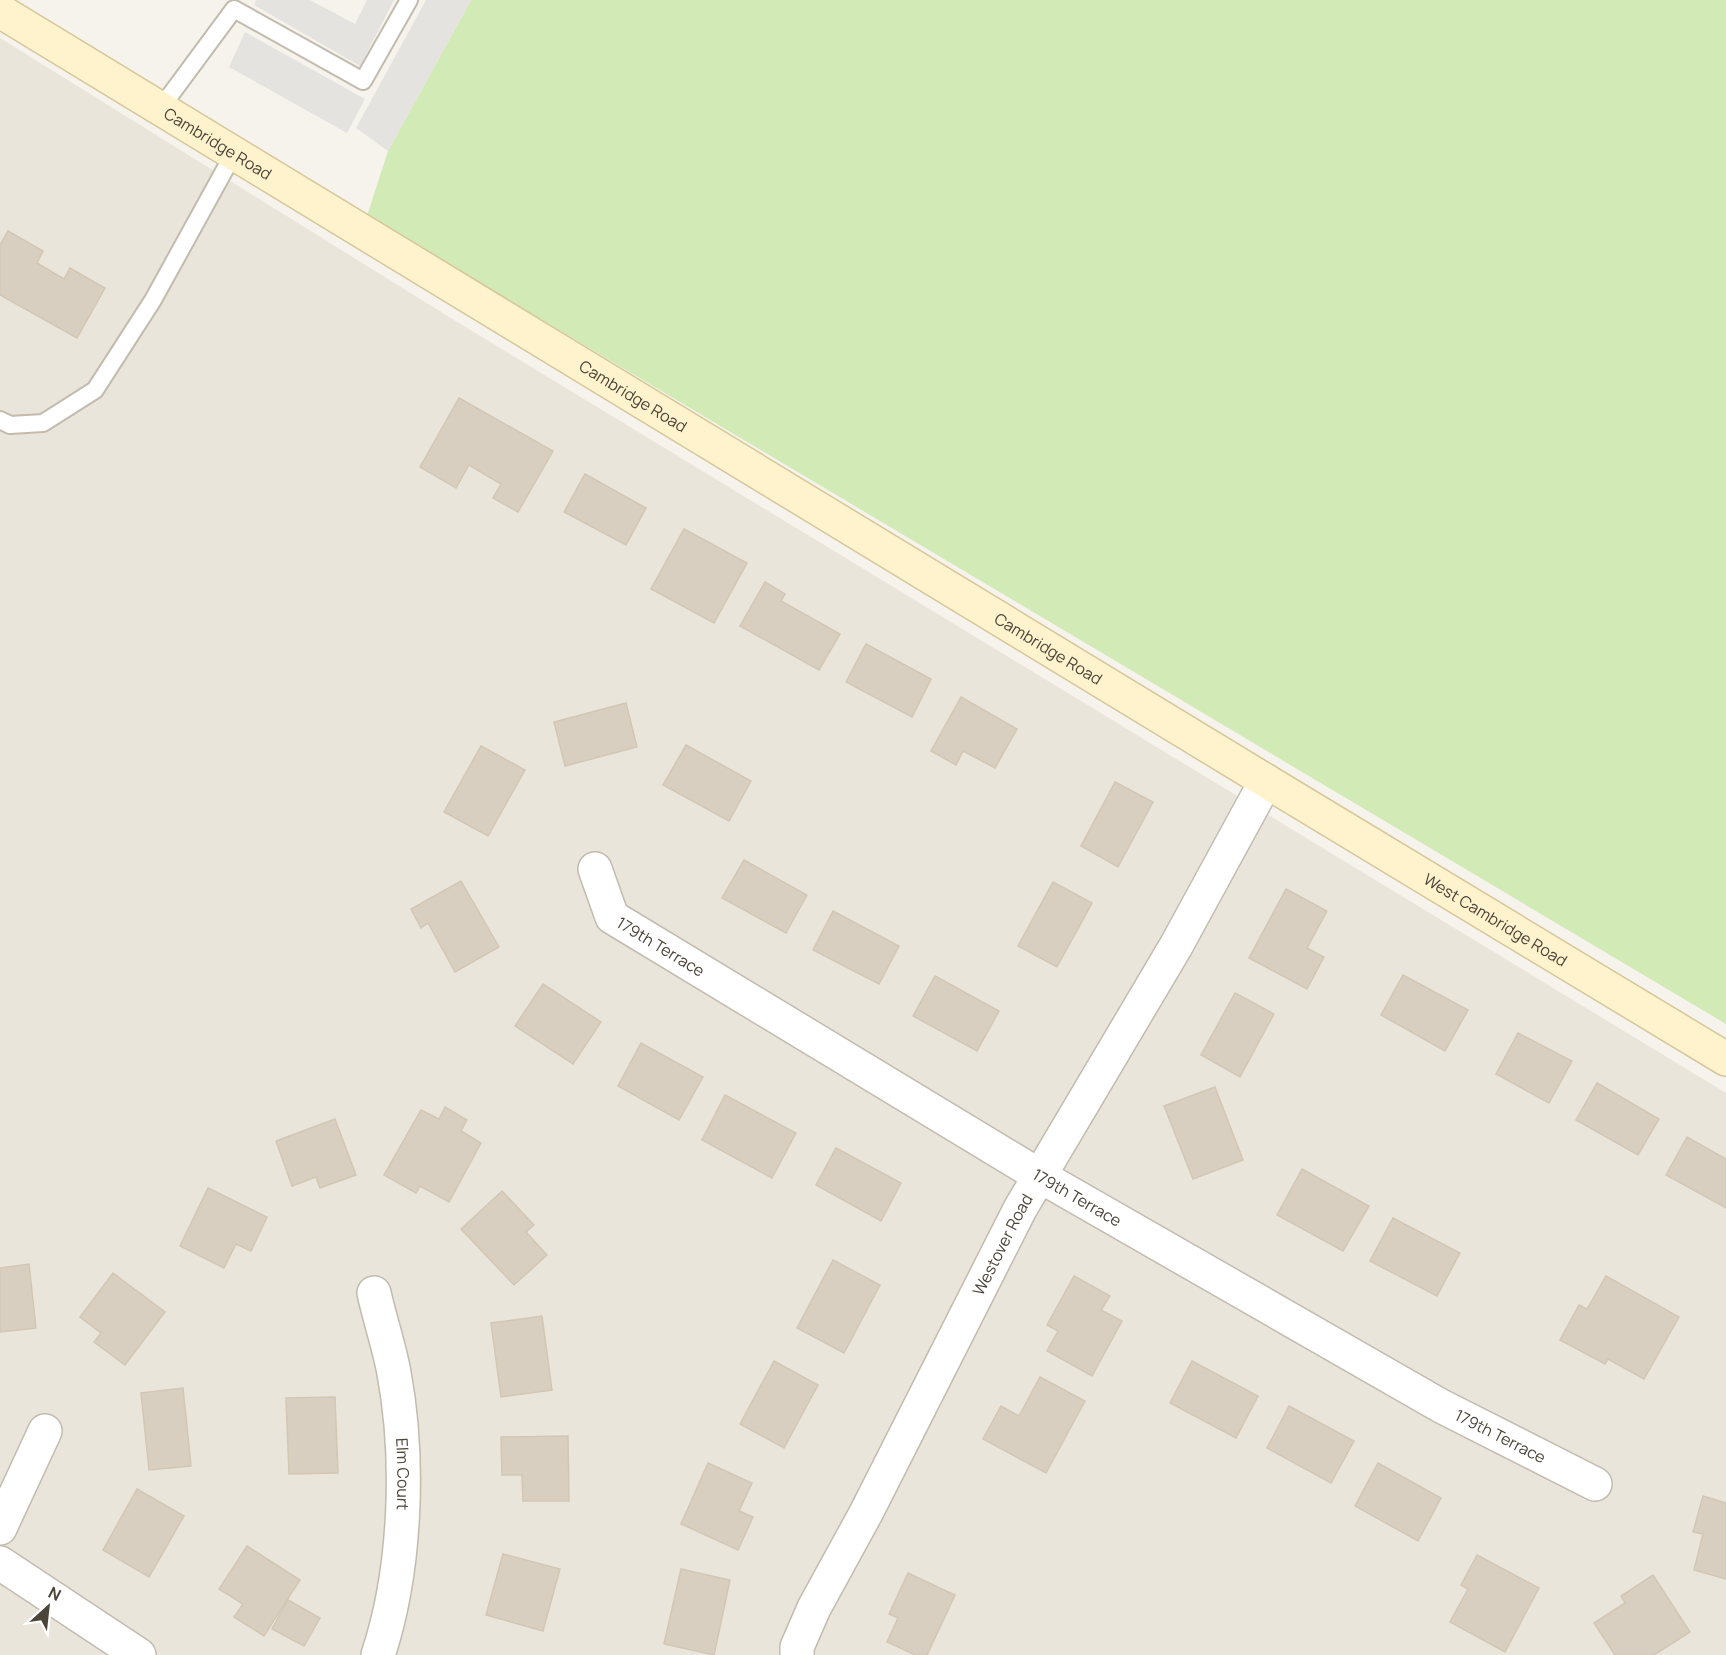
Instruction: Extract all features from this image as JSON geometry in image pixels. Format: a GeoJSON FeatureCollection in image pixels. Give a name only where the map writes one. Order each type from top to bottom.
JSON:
{"type":"FeatureCollection","features":[{"type":"Feature","properties":{"kind":"street","name":"Cambridge Road"},"geometry":{"type":"LineString","coordinates":[[0,11],[1266,781]]}},
{"type":"Feature","properties":{"kind":"street","name":"West Cambridge Road"},"geometry":{"type":"LineString","coordinates":[[1266,781],[1726,1059]]}},
{"type":"Feature","properties":{"kind":"street","name":"Westover Road"},"geometry":{"type":"LineString","coordinates":[[797,1655],[797,1647],[814,1608],[866,1514],[1020,1209],[1176,946],[1266,781]]}},
{"type":"Feature","properties":{"kind":"street","name":"179th Terrace"},"geometry":{"type":"LineString","coordinates":[[595,869],[612,917],[1040,1176],[1441,1406],[1595,1484]]}},
{"type":"Feature","properties":{"kind":"street","name":"Elm Court"},"geometry":{"type":"LineString","coordinates":[[374,1293],[394,1374],[402,1438],[403,1502],[397,1566],[378,1655]]}},
{"type":"Feature","properties":{"kind":"street"},"geometry":{"type":"LineString","coordinates":[[0,1528],[45,1431]]}},
{"type":"Feature","properties":{"kind":"street"},"geometry":{"type":"LineString","coordinates":[[0,1563],[139,1655]]}},
{"type":"Feature","properties":{"kind":"lane"},"geometry":{"type":"LineString","coordinates":[[160,109],[234,9],[363,81],[409,0]]}},
{"type":"Feature","properties":{"kind":"lane"},"geometry":{"type":"LineString","coordinates":[[0,420],[10,425],[43,423],[95,390],[153,300],[234,153]]}},
{"type":"Feature","properties":{"kind":"shaded area"},"geometry":{"type":"Polygon","coordinates":[[[256,0],[310,0],[355,24],[367,0],[394,0],[360,66],[254,5],[256,0]]]}},
{"type":"Feature","properties":{"kind":"shaded area"},"geometry":{"type":"Polygon","coordinates":[[[426,0],[471,0],[388,151],[356,128],[426,0]]]}},
{"type":"Feature","properties":{"kind":"shaded area"},"geometry":{"type":"Polygon","coordinates":[[[245,32],[365,99],[347,133],[229,67],[245,32]]]}},
{"type":"Feature","properties":{"kind":"shaded area"},"geometry":{"type":"Polygon","coordinates":[[[0,38],[454,320],[1726,1093],[1726,1655],[0,1655],[0,38]]]}},
{"type":"Feature","properties":{"kind":"green space"},"geometry":{"type":"Polygon","coordinates":[[[471,0],[1726,0],[1726,1024],[367,216],[388,151],[471,0]]]}},
{"type":"Feature","properties":{"kind":"building"},"geometry":{"type":"Polygon","coordinates":[[[8,231],[43,251],[37,263],[64,279],[70,268],[105,288],[77,338],[0,295],[0,245],[8,231]]]}},
{"type":"Feature","properties":{"kind":"building"},"geometry":{"type":"Polygon","coordinates":[[[459,398],[553,451],[518,512],[493,498],[501,484],[469,465],[456,488],[420,467],[459,398]]]}},
{"type":"Feature","properties":{"kind":"building"},"geometry":{"type":"Polygon","coordinates":[[[585,474],[646,508],[626,545],[564,512],[585,474]]]}},
{"type":"Feature","properties":{"kind":"building"},"geometry":{"type":"Polygon","coordinates":[[[684,529],[747,563],[714,623],[651,589],[684,529]]]}},
{"type":"Feature","properties":{"kind":"building"},"geometry":{"type":"Polygon","coordinates":[[[765,582],[785,594],[781,601],[840,634],[819,670],[740,626],[765,582]]]}},
{"type":"Feature","properties":{"kind":"building"},"geometry":{"type":"Polygon","coordinates":[[[866,644],[931,679],[912,717],[846,682],[866,644]]]}},
{"type":"Feature","properties":{"kind":"building"},"geometry":{"type":"Polygon","coordinates":[[[961,697],[1017,729],[995,768],[963,751],[956,765],[931,751],[961,697]]]}},
{"type":"Feature","properties":{"kind":"building"},"geometry":{"type":"Polygon","coordinates":[[[626,703],[637,747],[565,766],[554,722],[626,703]]]}},
{"type":"Feature","properties":{"kind":"building"},"geometry":{"type":"Polygon","coordinates":[[[686,745],[751,781],[729,821],[663,785],[686,745]]]}},
{"type":"Feature","properties":{"kind":"building"},"geometry":{"type":"Polygon","coordinates":[[[481,746],[525,770],[488,836],[444,812],[481,746]]]}},
{"type":"Feature","properties":{"kind":"building"},"geometry":{"type":"Polygon","coordinates":[[[1115,782],[1153,802],[1118,867],[1081,846],[1115,782]]]}},
{"type":"Feature","properties":{"kind":"building"},"geometry":{"type":"Polygon","coordinates":[[[744,860],[807,895],[786,933],[722,898],[744,860]]]}},
{"type":"Feature","properties":{"kind":"building"},"geometry":{"type":"Polygon","coordinates":[[[461,881],[499,947],[455,972],[428,923],[421,928],[411,909],[461,881]]]}},
{"type":"Feature","properties":{"kind":"building"},"geometry":{"type":"Polygon","coordinates":[[[1053,882],[1092,903],[1057,967],[1018,946],[1053,882]]]}},
{"type":"Feature","properties":{"kind":"building"},"geometry":{"type":"Polygon","coordinates":[[[1286,889],[1327,911],[1307,948],[1324,957],[1307,989],[1249,958],[1286,889]]]}},
{"type":"Feature","properties":{"kind":"building"},"geometry":{"type":"Polygon","coordinates":[[[833,911],[899,946],[879,984],[813,950],[833,911]]]}},
{"type":"Feature","properties":{"kind":"building"},"geometry":{"type":"Polygon","coordinates":[[[1403,975],[1468,1010],[1445,1051],[1381,1015],[1403,975]]]}},
{"type":"Feature","properties":{"kind":"building"},"geometry":{"type":"Polygon","coordinates":[[[935,976],[999,1011],[977,1051],[913,1016],[935,976]]]}},
{"type":"Feature","properties":{"kind":"building"},"geometry":{"type":"Polygon","coordinates":[[[543,984],[601,1022],[573,1064],[515,1026],[543,984]]]}},
{"type":"Feature","properties":{"kind":"building"},"geometry":{"type":"Polygon","coordinates":[[[1235,993],[1274,1014],[1240,1077],[1201,1055],[1235,993]]]}},
{"type":"Feature","properties":{"kind":"building"},"geometry":{"type":"Polygon","coordinates":[[[1518,1033],[1572,1061],[1549,1103],[1496,1074],[1518,1033]]]}},
{"type":"Feature","properties":{"kind":"building"},"geometry":{"type":"Polygon","coordinates":[[[641,1043],[703,1077],[679,1120],[618,1086],[641,1043]]]}},
{"type":"Feature","properties":{"kind":"building"},"geometry":{"type":"Polygon","coordinates":[[[1597,1083],[1659,1119],[1638,1155],[1576,1120],[1597,1083]]]}},
{"type":"Feature","properties":{"kind":"building"},"geometry":{"type":"Polygon","coordinates":[[[1215,1087],[1243,1160],[1193,1179],[1164,1106],[1215,1087]]]}},
{"type":"Feature","properties":{"kind":"building"},"geometry":{"type":"Polygon","coordinates":[[[725,1095],[796,1133],[772,1178],[702,1140],[725,1095]]]}},
{"type":"Feature","properties":{"kind":"building"},"geometry":{"type":"Polygon","coordinates":[[[445,1107],[467,1120],[461,1131],[481,1143],[449,1202],[420,1186],[416,1193],[384,1175],[421,1110],[439,1119],[445,1107]]]}},
{"type":"Feature","properties":{"kind":"building"},"geometry":{"type":"Polygon","coordinates":[[[335,1119],[356,1175],[320,1188],[316,1177],[292,1186],[276,1141],[335,1119]]]}},
{"type":"Feature","properties":{"kind":"building"},"geometry":{"type":"Polygon","coordinates":[[[1687,1137],[1726,1159],[1726,1208],[1666,1175],[1687,1137]]]}},
{"type":"Feature","properties":{"kind":"building"},"geometry":{"type":"Polygon","coordinates":[[[836,1148],[901,1183],[881,1221],[816,1185],[836,1148]]]}},
{"type":"Feature","properties":{"kind":"building"},"geometry":{"type":"Polygon","coordinates":[[[1302,1169],[1369,1206],[1343,1251],[1277,1215],[1302,1169]]]}},
{"type":"Feature","properties":{"kind":"building"},"geometry":{"type":"Polygon","coordinates":[[[208,1188],[267,1217],[251,1251],[236,1244],[224,1268],[180,1246],[208,1188]]]}},
{"type":"Feature","properties":{"kind":"building"},"geometry":{"type":"Polygon","coordinates":[[[502,1191],[534,1225],[526,1232],[547,1255],[514,1285],[461,1229],[502,1191]]]}},
{"type":"Feature","properties":{"kind":"building"},"geometry":{"type":"Polygon","coordinates":[[[1393,1218],[1460,1253],[1437,1296],[1370,1261],[1393,1218]]]}},
{"type":"Feature","properties":{"kind":"building"},"geometry":{"type":"Polygon","coordinates":[[[833,1260],[880,1285],[844,1353],[797,1328],[833,1260]]]}},
{"type":"Feature","properties":{"kind":"building"},"geometry":{"type":"Polygon","coordinates":[[[29,1264],[36,1328],[0,1332],[0,1268],[29,1264]]]}},
{"type":"Feature","properties":{"kind":"building"},"geometry":{"type":"Polygon","coordinates":[[[113,1273],[165,1312],[125,1365],[94,1342],[101,1333],[80,1317],[113,1273]]]}},
{"type":"Feature","properties":{"kind":"building"},"geometry":{"type":"Polygon","coordinates":[[[1074,1276],[1110,1296],[1101,1310],[1122,1321],[1092,1376],[1047,1351],[1058,1331],[1047,1325],[1074,1276]]]}},
{"type":"Feature","properties":{"kind":"building"},"geometry":{"type":"Polygon","coordinates":[[[1606,1276],[1679,1317],[1644,1379],[1608,1359],[1605,1364],[1560,1340],[1579,1305],[1587,1309],[1606,1276]]]}},
{"type":"Feature","properties":{"kind":"building"},"geometry":{"type":"Polygon","coordinates":[[[542,1316],[552,1390],[501,1397],[491,1323],[542,1316]]]}},
{"type":"Feature","properties":{"kind":"building"},"geometry":{"type":"Polygon","coordinates":[[[774,1361],[818,1385],[784,1448],[740,1424],[774,1361]]]}},
{"type":"Feature","properties":{"kind":"building"},"geometry":{"type":"Polygon","coordinates":[[[1192,1361],[1258,1396],[1236,1438],[1170,1403],[1192,1361]]]}},
{"type":"Feature","properties":{"kind":"building"},"geometry":{"type":"Polygon","coordinates":[[[1040,1377],[1085,1401],[1046,1473],[983,1439],[1001,1406],[1019,1416],[1040,1377]]]}},
{"type":"Feature","properties":{"kind":"building"},"geometry":{"type":"Polygon","coordinates":[[[183,1388],[191,1466],[149,1470],[141,1393],[183,1388]]]}},
{"type":"Feature","properties":{"kind":"building"},"geometry":{"type":"Polygon","coordinates":[[[335,1397],[338,1473],[289,1474],[286,1398],[335,1397]]]}},
{"type":"Feature","properties":{"kind":"building"},"geometry":{"type":"Polygon","coordinates":[[[1289,1406],[1354,1441],[1331,1483],[1267,1448],[1289,1406]]]}},
{"type":"Feature","properties":{"kind":"building"},"geometry":{"type":"Polygon","coordinates":[[[568,1436],[569,1501],[523,1501],[522,1475],[502,1475],[501,1437],[568,1436]]]}},
{"type":"Feature","properties":{"kind":"building"},"geometry":{"type":"Polygon","coordinates":[[[708,1463],[752,1483],[739,1511],[753,1517],[738,1550],[681,1524],[708,1463]]]}},
{"type":"Feature","properties":{"kind":"building"},"geometry":{"type":"Polygon","coordinates":[[[1378,1463],[1441,1498],[1418,1541],[1355,1506],[1378,1463]]]}},
{"type":"Feature","properties":{"kind":"building"},"geometry":{"type":"Polygon","coordinates":[[[137,1489],[184,1516],[149,1577],[103,1550],[137,1489]]]}},
{"type":"Feature","properties":{"kind":"building"},"geometry":{"type":"Polygon","coordinates":[[[1703,1496],[1726,1503],[1726,1579],[1694,1570],[1703,1534],[1693,1532],[1703,1496]]]}},
{"type":"Feature","properties":{"kind":"building"},"geometry":{"type":"Polygon","coordinates":[[[247,1546],[300,1580],[264,1636],[234,1617],[243,1604],[219,1589],[247,1546]]]}},
{"type":"Feature","properties":{"kind":"building"},"geometry":{"type":"Polygon","coordinates":[[[503,1554],[560,1569],[543,1631],[486,1615],[503,1554]]]}},
{"type":"Feature","properties":{"kind":"building"},"geometry":{"type":"Polygon","coordinates":[[[1477,1555],[1539,1588],[1505,1652],[1450,1622],[1468,1589],[1461,1585],[1477,1555]]]}},
{"type":"Feature","properties":{"kind":"building"},"geometry":{"type":"Polygon","coordinates":[[[681,1569],[730,1580],[714,1655],[664,1644],[681,1569]]]}},
{"type":"Feature","properties":{"kind":"building"},"geometry":{"type":"Polygon","coordinates":[[[908,1573],[955,1595],[927,1655],[915,1655],[887,1642],[898,1618],[889,1614],[908,1573]]]}},
{"type":"Feature","properties":{"kind":"building"},"geometry":{"type":"Polygon","coordinates":[[[1653,1575],[1690,1632],[1654,1655],[1615,1655],[1594,1623],[1625,1603],[1621,1596],[1653,1575]]]}},
{"type":"Feature","properties":{"kind":"building"},"geometry":{"type":"Polygon","coordinates":[[[288,1600],[320,1618],[304,1646],[272,1629],[288,1600]]]}}]}
